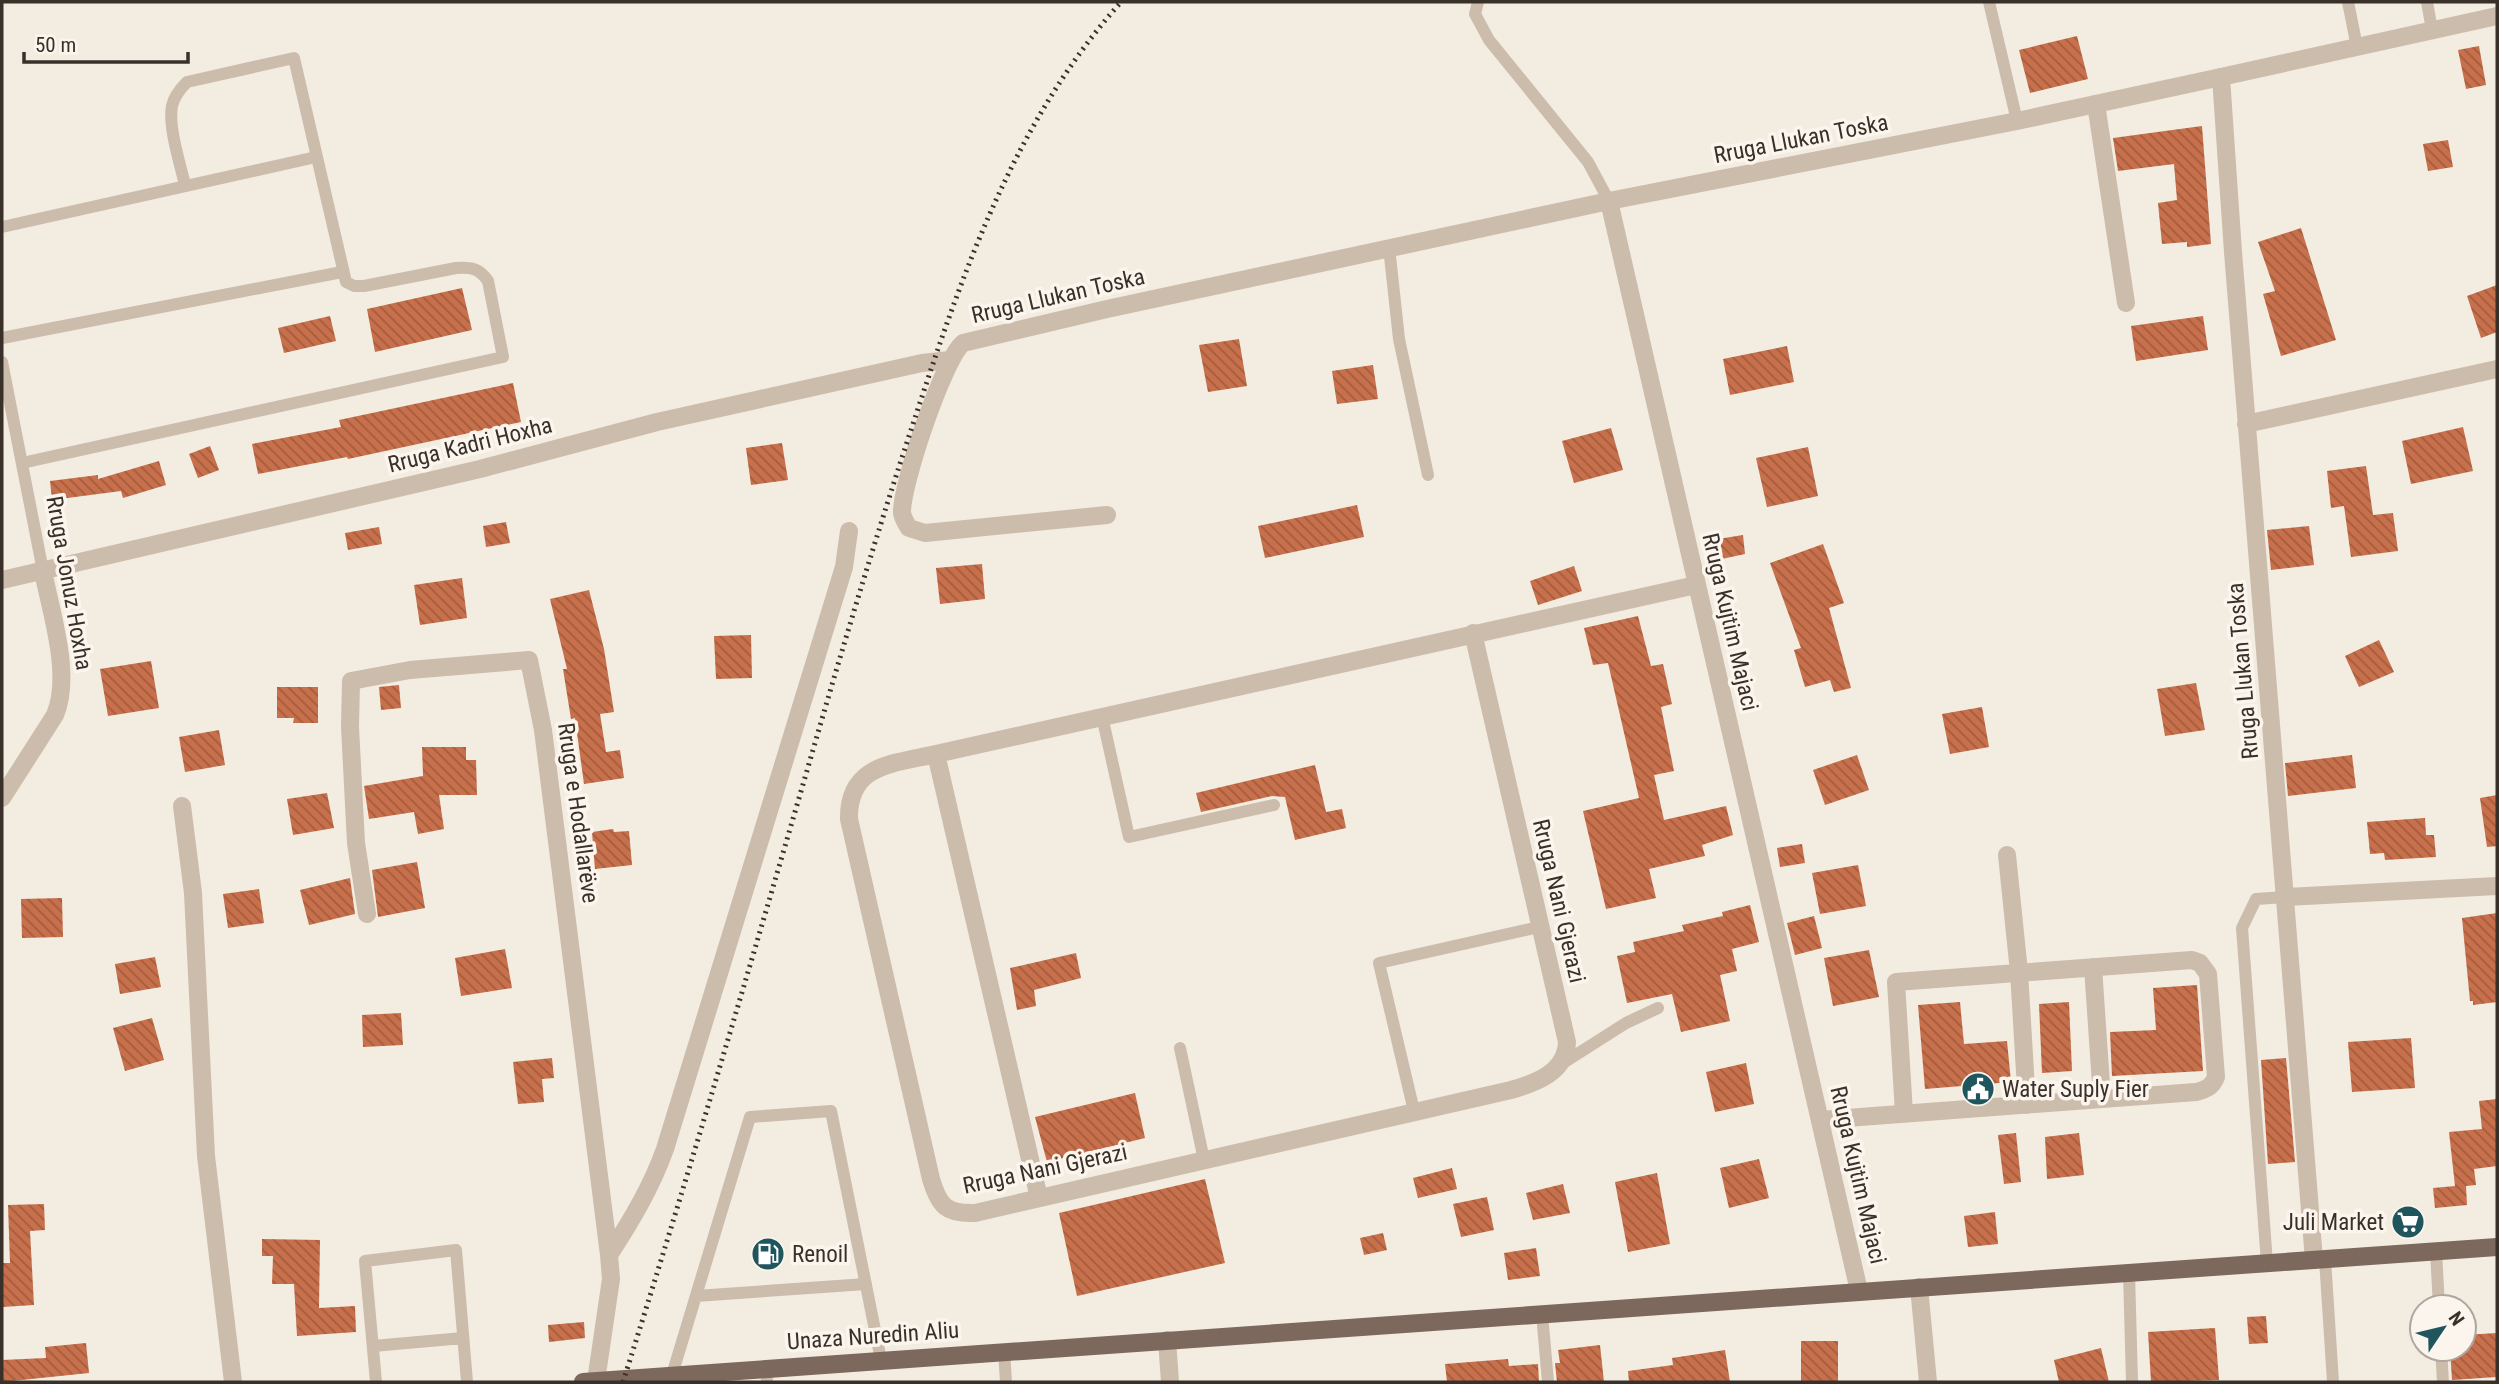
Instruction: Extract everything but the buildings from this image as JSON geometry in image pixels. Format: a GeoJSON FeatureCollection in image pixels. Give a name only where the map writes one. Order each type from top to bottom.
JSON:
{"type":"FeatureCollection","features":[{"type":"Feature","properties":{"kind":"main road","name":"Unaza Nuredin Aliu"},"geometry":{"type":"LineString","coordinates":[[589,1382],[672,1376],[766,1375],[881,1360],[2436,1251],[2497,1252]]}},
{"type":"Feature","properties":{"kind":"street","name":"Rruga Llukan Toska"},"geometry":{"type":"LineString","coordinates":[[1107,515],[925,533],[909,528],[902,512],[909,480],[950,360],[963,343],[1389,247],[2017,121],[2497,16]]}},
{"type":"Feature","properties":{"kind":"street","name":"Rruga Llukan Toska"},"geometry":{"type":"LineString","coordinates":[[2221,77],[2246,424],[2320,1259]]}},
{"type":"Feature","properties":{"kind":"street"},"geometry":{"type":"LineString","coordinates":[[2096,104],[2126,303]]}},
{"type":"Feature","properties":{"kind":"street","name":"Rruga Kujtim Majaci"},"geometry":{"type":"LineString","coordinates":[[1609,201],[1859,1292]]}},
{"type":"Feature","properties":{"kind":"street","name":"Rruga Kadri Hoxha"},"geometry":{"type":"LineString","coordinates":[[2,580],[480,469],[657,422],[922,363],[950,360]]}},
{"type":"Feature","properties":{"kind":"street"},"geometry":{"type":"LineString","coordinates":[[2246,424],[2497,369]]}},
{"type":"Feature","properties":{"kind":"street"},"geometry":{"type":"LineString","coordinates":[[609,1255],[640,1207],[665,1149],[844,567],[849,531]]}},
{"type":"Feature","properties":{"kind":"street","name":"Rruga Jonuz Hoxha"},"geometry":{"type":"LineString","coordinates":[[2,798],[55,715],[60,702],[62,675],[43,571]]}},
{"type":"Feature","properties":{"kind":"street","name":"Rruga Nani Gjerazi"},"geometry":{"type":"LineString","coordinates":[[1473,633],[1567,1042],[1567,1053],[1560,1065],[1541,1079],[1522,1087],[975,1213],[951,1211],[936,1197],[853,839],[849,804],[856,784],[891,764],[1473,633],[1696,585]]}},
{"type":"Feature","properties":{"kind":"street","name":"Rruga e Hodallarëve"},"geometry":{"type":"LineString","coordinates":[[366,914],[356,844],[350,727],[351,681],[410,670],[529,660],[542,730],[611,1279],[589,1382]]}},
{"type":"Feature","properties":{"kind":"street"},"geometry":{"type":"LineString","coordinates":[[936,754],[1039,1198]]}},
{"type":"Feature","properties":{"kind":"street"},"geometry":{"type":"LineString","coordinates":[[183,806],[193,893],[206,1156],[233,1382]]}},
{"type":"Feature","properties":{"kind":"street"},"geometry":{"type":"LineString","coordinates":[[2007,855],[2019,972],[2027,1105]]}},
{"type":"Feature","properties":{"kind":"street"},"geometry":{"type":"LineString","coordinates":[[2286,897],[2497,886]]}},
{"type":"Feature","properties":{"kind":"street"},"geometry":{"type":"LineString","coordinates":[[1820,1120],[2196,1093],[2213,1085],[2216,1077],[2208,974],[2200,963],[2192,960],[1896,982],[1904,1113]]}},
{"type":"Feature","properties":{"kind":"street"},"geometry":{"type":"LineString","coordinates":[[2093,967],[2102,1099]]}},
{"type":"Feature","properties":{"kind":"street"},"geometry":{"type":"LineString","coordinates":[[1919,1287],[1928,1382]]}},
{"type":"Feature","properties":{"kind":"street"},"geometry":{"type":"LineString","coordinates":[[1167,1340],[1170,1382]]}},
{"type":"Feature","properties":{"kind":"lane","name":"Rruga Kujtim Majaci"},"geometry":{"type":"LineString","coordinates":[[1478,2],[1475,14],[1489,40],[1587,162],[1609,201]]}},
{"type":"Feature","properties":{"kind":"lane"},"geometry":{"type":"LineString","coordinates":[[1989,2],[2017,121]]}},
{"type":"Feature","properties":{"kind":"lane"},"geometry":{"type":"LineString","coordinates":[[2348,2],[2357,47]]}},
{"type":"Feature","properties":{"kind":"lane"},"geometry":{"type":"LineString","coordinates":[[2427,2],[2432,30]]}},
{"type":"Feature","properties":{"kind":"lane"},"geometry":{"type":"LineString","coordinates":[[22,463],[503,357],[488,281],[482,272],[470,267],[456,268],[354,286],[346,282],[294,58],[187,82],[177,92],[172,105],[172,121],[185,185]]}},
{"type":"Feature","properties":{"kind":"lane"},"geometry":{"type":"LineString","coordinates":[[2,227],[316,157]]}},
{"type":"Feature","properties":{"kind":"lane"},"geometry":{"type":"LineString","coordinates":[[1389,247],[1399,339],[1428,475]]}},
{"type":"Feature","properties":{"kind":"lane"},"geometry":{"type":"LineString","coordinates":[[2,338],[342,272]]}},
{"type":"Feature","properties":{"kind":"lane","name":"Rruga Jonuz Hoxha"},"geometry":{"type":"LineString","coordinates":[[2,362],[43,571]]}},
{"type":"Feature","properties":{"kind":"lane"},"geometry":{"type":"LineString","coordinates":[[1102,716],[1129,837],[1274,805]]}},
{"type":"Feature","properties":{"kind":"lane"},"geometry":{"type":"LineString","coordinates":[[2267,1263],[2242,928],[2256,900],[2286,897]]}},
{"type":"Feature","properties":{"kind":"lane"},"geometry":{"type":"LineString","coordinates":[[1414,1111],[1379,963],[1539,927]]}},
{"type":"Feature","properties":{"kind":"lane"},"geometry":{"type":"LineString","coordinates":[[1560,1065],[1626,1023],[1658,1008]]}},
{"type":"Feature","properties":{"kind":"lane"},"geometry":{"type":"LineString","coordinates":[[1180,1048],[1204,1160]]}},
{"type":"Feature","properties":{"kind":"lane"},"geometry":{"type":"LineString","coordinates":[[672,1376],[750,1118],[831,1111],[881,1360]]}},
{"type":"Feature","properties":{"kind":"lane"},"geometry":{"type":"LineString","coordinates":[[376,1382],[365,1261],[456,1251],[467,1382]]}},
{"type":"Feature","properties":{"kind":"lane"},"geometry":{"type":"LineString","coordinates":[[2436,1251],[2438,1293]]}},
{"type":"Feature","properties":{"kind":"lane"},"geometry":{"type":"LineString","coordinates":[[2320,1259],[2333,1382]]}},
{"type":"Feature","properties":{"kind":"lane"},"geometry":{"type":"LineString","coordinates":[[2129,1273],[2132,1382]]}},
{"type":"Feature","properties":{"kind":"lane"},"geometry":{"type":"LineString","coordinates":[[696,1296],[866,1284]]}},
{"type":"Feature","properties":{"kind":"lane"},"geometry":{"type":"LineString","coordinates":[[1542,1314],[1548,1382]]}},
{"type":"Feature","properties":{"kind":"lane"},"geometry":{"type":"LineString","coordinates":[[373,1346],[463,1338]]}},
{"type":"Feature","properties":{"kind":"lane"},"geometry":{"type":"LineString","coordinates":[[1004,1351],[1006,1382]]}},
{"type":"Feature","properties":{"kind":"lane"},"geometry":{"type":"LineString","coordinates":[[2442,1363],[2443,1382]]}},
{"type":"Feature","properties":{"kind":"railway"},"geometry":{"type":"LineString","coordinates":[[623,1382],[721,1063],[862,583],[951,312],[995,202],[1021,149],[1050,97],[1083,48],[1121,2]]}},
{"type":"Feature","properties":{"kind":"place","name":"Water Suply Fier"},"geometry":{"type":"Point","coordinates":[1978,1089]}},
{"type":"Feature","properties":{"kind":"place","name":"Juli Market"},"geometry":{"type":"Point","coordinates":[2408,1222]}},
{"type":"Feature","properties":{"kind":"place","name":"Renoil"},"geometry":{"type":"Point","coordinates":[768,1254]}}]}
